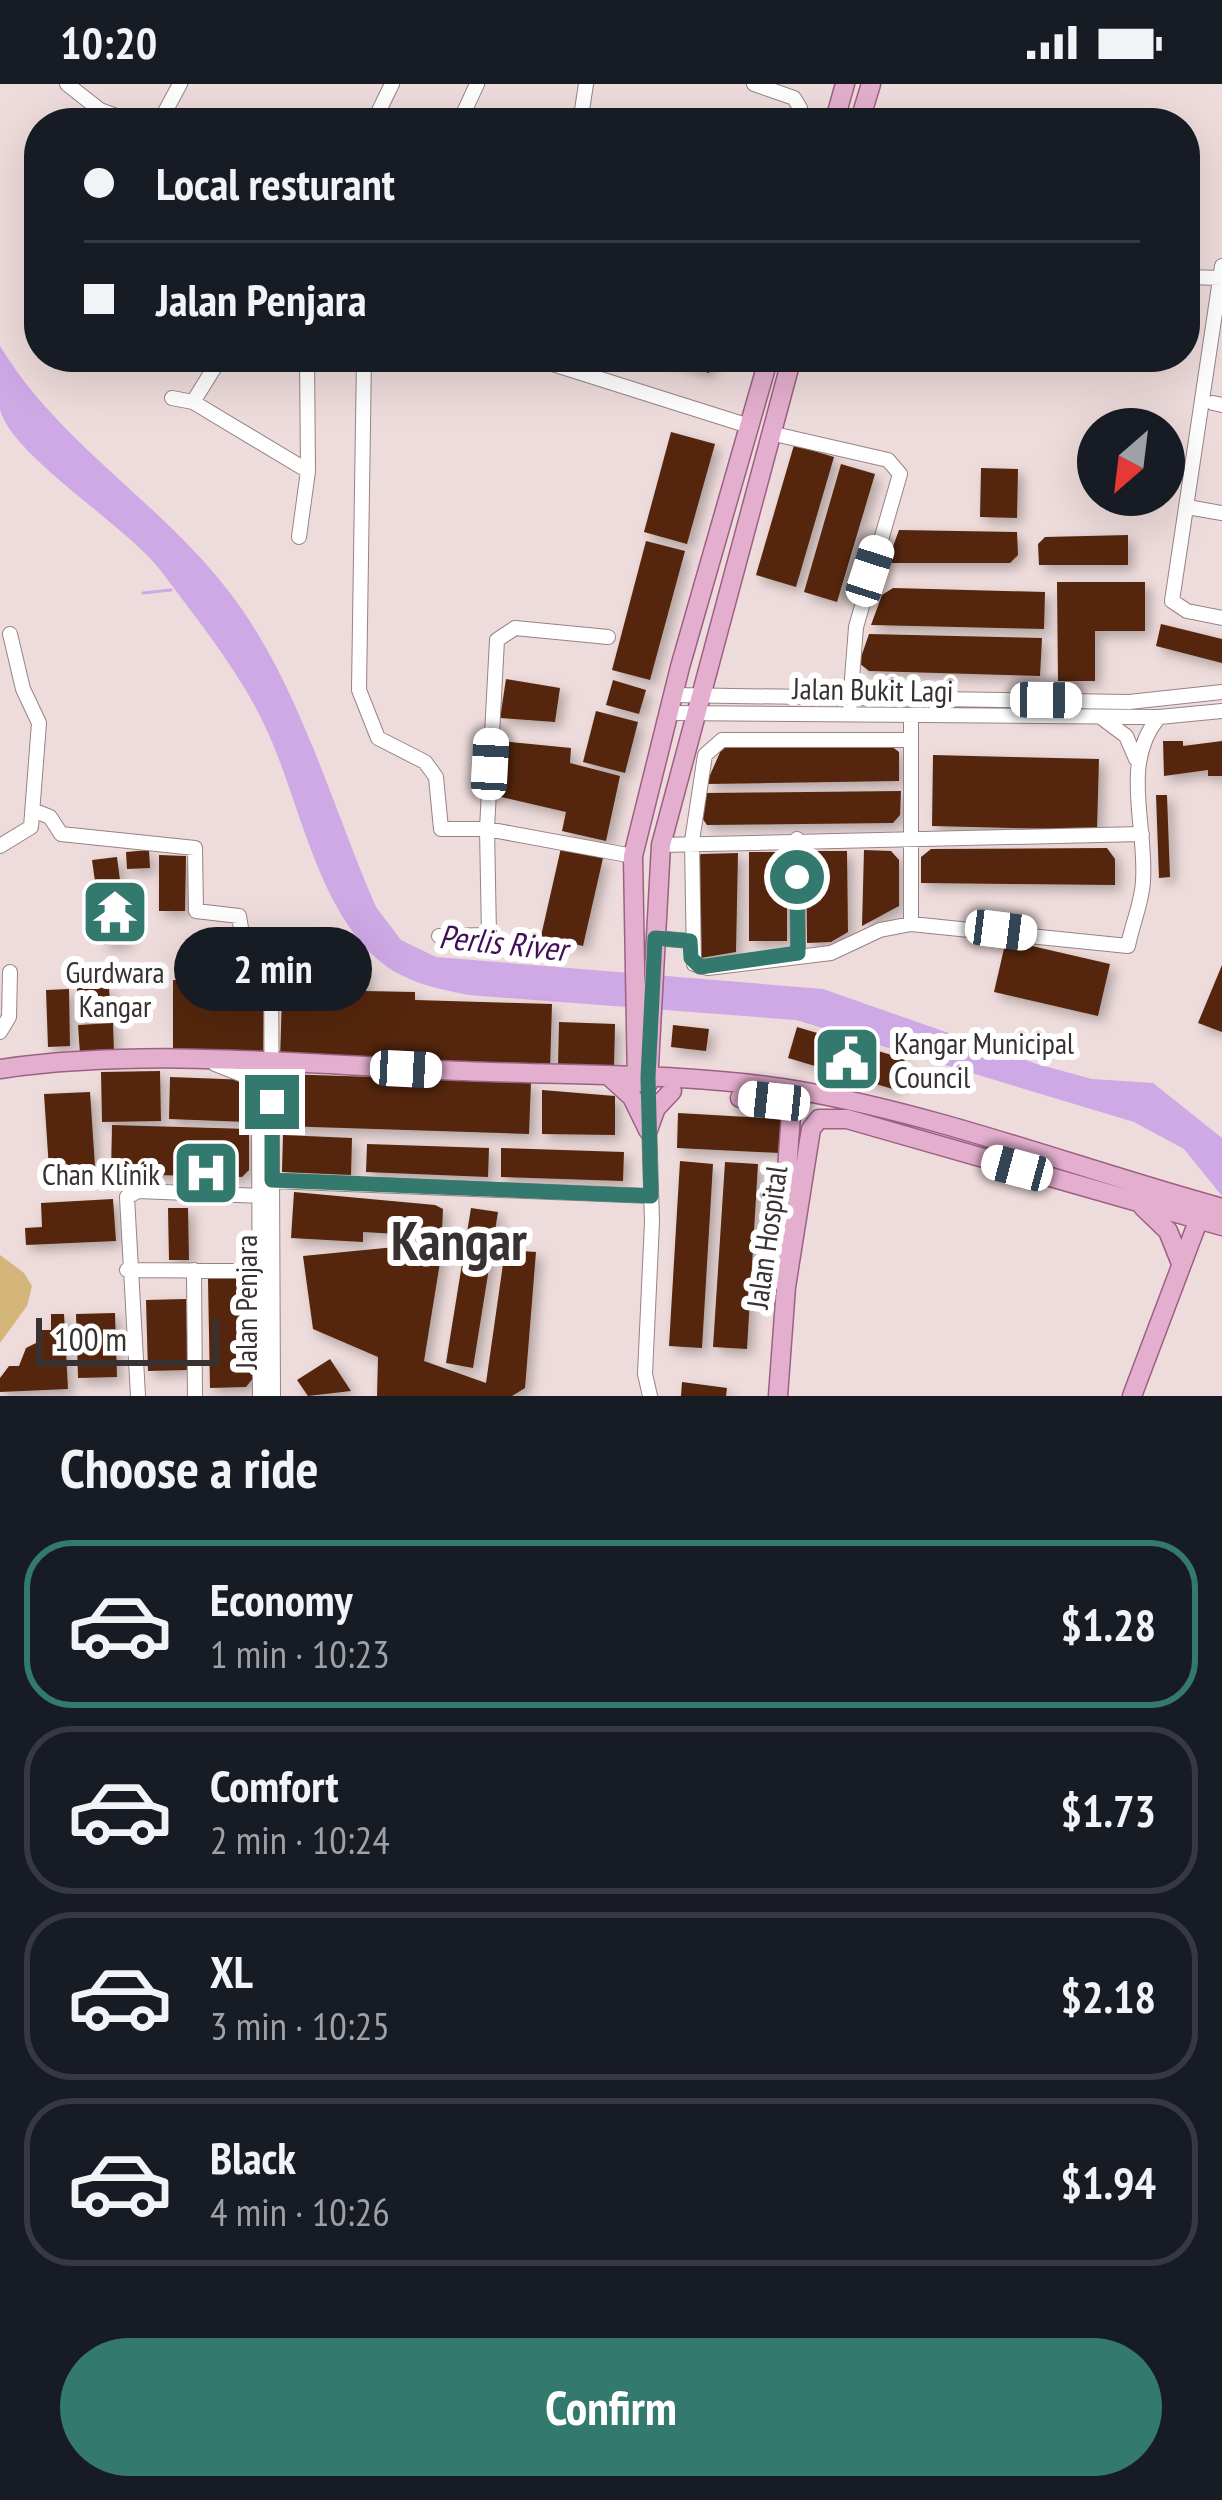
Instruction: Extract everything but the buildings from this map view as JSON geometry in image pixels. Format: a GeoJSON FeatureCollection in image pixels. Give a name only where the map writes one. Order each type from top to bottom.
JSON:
{"type":"FeatureCollection","features":[{"type":"Feature","properties":{"kind":"main road"},"geometry":{"type":"LineString","coordinates":[[643,1081],[643,962],[633,856],[670,704],[765,372]]}},
{"type":"Feature","properties":{"kind":"main road"},"geometry":{"type":"LineString","coordinates":[[643,962],[655,938],[661,845],[788,372]]}},
{"type":"Feature","properties":{"kind":"main road"},"geometry":{"type":"LineString","coordinates":[[644,1029],[680,1086]]}},
{"type":"Feature","properties":{"kind":"main road"},"geometry":{"type":"LineString","coordinates":[[1,1069],[47,1063],[272,1063],[608,1076],[774,1101],[801,1122]]}},
{"type":"Feature","properties":{"kind":"main road"},"geometry":{"type":"LineString","coordinates":[[608,1076],[632,1097],[648,1130]]}},
{"type":"Feature","properties":{"kind":"main road"},"geometry":{"type":"LineString","coordinates":[[648,1130],[656,1108],[680,1086],[782,1089],[819,1095],[1138,1202],[1214,1215]]}},
{"type":"Feature","properties":{"kind":"main road"},"geometry":{"type":"LineString","coordinates":[[782,1089],[801,1122]]}},
{"type":"Feature","properties":{"kind":"main road"},"geometry":{"type":"LineString","coordinates":[[801,1122],[819,1095]]}},
{"type":"Feature","properties":{"kind":"main road","name":"Jalan Hospital"},"geometry":{"type":"LineString","coordinates":[[778,1396],[786,1287],[783,1222],[801,1122],[824,1117],[895,1124]]}},
{"type":"Feature","properties":{"kind":"main road"},"geometry":{"type":"LineString","coordinates":[[895,1124],[1214,1215]]}},
{"type":"Feature","properties":{"kind":"main road"},"geometry":{"type":"LineString","coordinates":[[1138,1202],[1168,1231],[1180,1261]]}},
{"type":"Feature","properties":{"kind":"main road"},"geometry":{"type":"LineString","coordinates":[[1132,1396],[1180,1261],[1214,1215]]}},
{"type":"Feature","properties":{"kind":"street"},"geometry":{"type":"LineString","coordinates":[[68,84],[98,108]]}},
{"type":"Feature","properties":{"kind":"street"},"geometry":{"type":"LineString","coordinates":[[754,84],[794,98],[800,108]]}},
{"type":"Feature","properties":{"kind":"street"},"geometry":{"type":"LineString","coordinates":[[1200,348],[1208,276]]}},
{"type":"Feature","properties":{"kind":"street"},"geometry":{"type":"LineString","coordinates":[[193,402],[212,372]]}},
{"type":"Feature","properties":{"kind":"street"},"geometry":{"type":"LineString","coordinates":[[298,537],[308,471],[307,372]]}},
{"type":"Feature","properties":{"kind":"street"},"geometry":{"type":"LineString","coordinates":[[364,372],[359,690],[378,738],[425,762],[436,777],[441,829],[487,829],[633,856]]}},
{"type":"Feature","properties":{"kind":"street"},"geometry":{"type":"LineString","coordinates":[[578,372],[749,426]]}},
{"type":"Feature","properties":{"kind":"street"},"geometry":{"type":"LineString","coordinates":[[1197,372],[1172,601],[1187,611],[1222,618]]}},
{"type":"Feature","properties":{"kind":"street"},"geometry":{"type":"LineString","coordinates":[[172,398],[193,402],[308,471]]}},
{"type":"Feature","properties":{"kind":"street"},"geometry":{"type":"LineString","coordinates":[[770,433],[897,466],[899,480],[856,627],[849,716]]}},
{"type":"Feature","properties":{"kind":"street"},"geometry":{"type":"LineString","coordinates":[[1193,508],[1222,513]]}},
{"type":"Feature","properties":{"kind":"street"},"geometry":{"type":"LineString","coordinates":[[440,936],[489,935],[487,829],[496,640],[515,628],[608,637]]}},
{"type":"Feature","properties":{"kind":"street"},"geometry":{"type":"LineString","coordinates":[[0,846],[25,833],[35,811],[39,723],[23,689],[10,634]]}},
{"type":"Feature","properties":{"kind":"street","name":"Jalan Bukit Lagi"},"geometry":{"type":"LineString","coordinates":[[698,705],[850,698],[1129,702],[1222,692]]}},
{"type":"Feature","properties":{"kind":"street","name":"Jalan Bukit Lagi"},"geometry":{"type":"LineString","coordinates":[[670,704],[849,716],[1159,717],[1222,711]]}},
{"type":"Feature","properties":{"kind":"street"},"geometry":{"type":"LineString","coordinates":[[910,924],[911,716]]}},
{"type":"Feature","properties":{"kind":"street"},"geometry":{"type":"LineString","coordinates":[[911,740],[722,740],[705,755],[692,841],[691,958],[700,967],[831,952],[880,930],[910,924],[1128,946],[1143,886],[1136,759],[1126,736],[1101,717]]}},
{"type":"Feature","properties":{"kind":"street"},"geometry":{"type":"LineString","coordinates":[[1136,759],[1143,736],[1159,717]]}},
{"type":"Feature","properties":{"kind":"street","name":"Jalan Penjara"},"geometry":{"type":"LineString","coordinates":[[35,811],[50,817],[61,834],[195,848],[196,911],[239,916],[240,942],[249,948],[271,948],[273,1396]]}},
{"type":"Feature","properties":{"kind":"street"},"geometry":{"type":"LineString","coordinates":[[661,845],[1142,834]]}},
{"type":"Feature","properties":{"kind":"street"},"geometry":{"type":"LineString","coordinates":[[797,839],[798,953]]}},
{"type":"Feature","properties":{"kind":"street"},"geometry":{"type":"LineString","coordinates":[[655,938],[690,941]]}},
{"type":"Feature","properties":{"kind":"street"},"geometry":{"type":"LineString","coordinates":[[0,1032],[9,1017],[10,972]]}},
{"type":"Feature","properties":{"kind":"street","name":"Jalan Penjara"},"geometry":{"type":"LineString","coordinates":[[210,1063],[244,1073],[256,1089],[260,1396]]}},
{"type":"Feature","properties":{"kind":"street"},"geometry":{"type":"LineString","coordinates":[[643,1081],[651,1196],[645,1374],[650,1396]]}},
{"type":"Feature","properties":{"kind":"street"},"geometry":{"type":"LineString","coordinates":[[272,1180],[651,1196]]}},
{"type":"Feature","properties":{"kind":"street"},"geometry":{"type":"LineString","coordinates":[[138,1396],[128,1270],[126,1208],[131,1194],[260,1196]]}},
{"type":"Feature","properties":{"kind":"street"},"geometry":{"type":"LineString","coordinates":[[128,1270],[260,1271]]}},
{"type":"Feature","properties":{"kind":"street"},"geometry":{"type":"LineString","coordinates":[[194,1270],[195,1396]]}},
{"type":"Feature","properties":{"kind":"street"},"geometry":{"type":"LineString","coordinates":[[637,1396],[645,1374]]}},
{"type":"Feature","properties":{"kind":"shaded area"},"geometry":{"type":"Polygon","coordinates":[[[0,346],[52,414],[203,560],[254,628],[295,705],[376,907],[401,940],[436,957],[823,989],[1037,1064],[1092,1079],[1153,1083],[1222,1138],[1222,1196],[1184,1149],[1134,1122],[796,1020],[469,995],[425,985],[387,966],[364,946],[331,895],[263,722],[215,644],[145,553],[48,470],[10,429],[0,410],[0,346]]]}},
{"type":"Feature","properties":{"kind":"shaded area"},"geometry":{"type":"Polygon","coordinates":[[[0,1255],[24,1273],[32,1286],[27,1306],[0,1343],[0,1255]]]}},
{"type":"Feature","properties":{"kind":"waterway"},"geometry":{"type":"LineString","coordinates":[[143,593],[171,590]]}},
{"type":"Feature","properties":{"kind":"place","name":"Gurdwara Kangar"},"geometry":{"type":"Point","coordinates":[115,912]}},
{"type":"Feature","properties":{"kind":"place","name":"Kangar Municipal Council"},"geometry":{"type":"Point","coordinates":[847,1059]}},
{"type":"Feature","properties":{"kind":"place","name":"Chan Klinik"},"geometry":{"type":"Point","coordinates":[206,1173]}},
{"type":"Feature","properties":{"kind":"district","name":"Kangar"},"geometry":{"type":"Point","coordinates":[459,1240]}},
{"type":"Feature","properties":{"kind":"route"},"geometry":{"type":"LineString","coordinates":[[272,1102],[272,1180],[651,1196],[648,1077],[655,938],[690,941],[694,964],[708,968],[798,953],[797,877]]}},
{"type":"Feature","properties":{"kind":"water label","name":"Perlis River"},"geometry":{"type":"Point","coordinates":[503,942]}}]}
